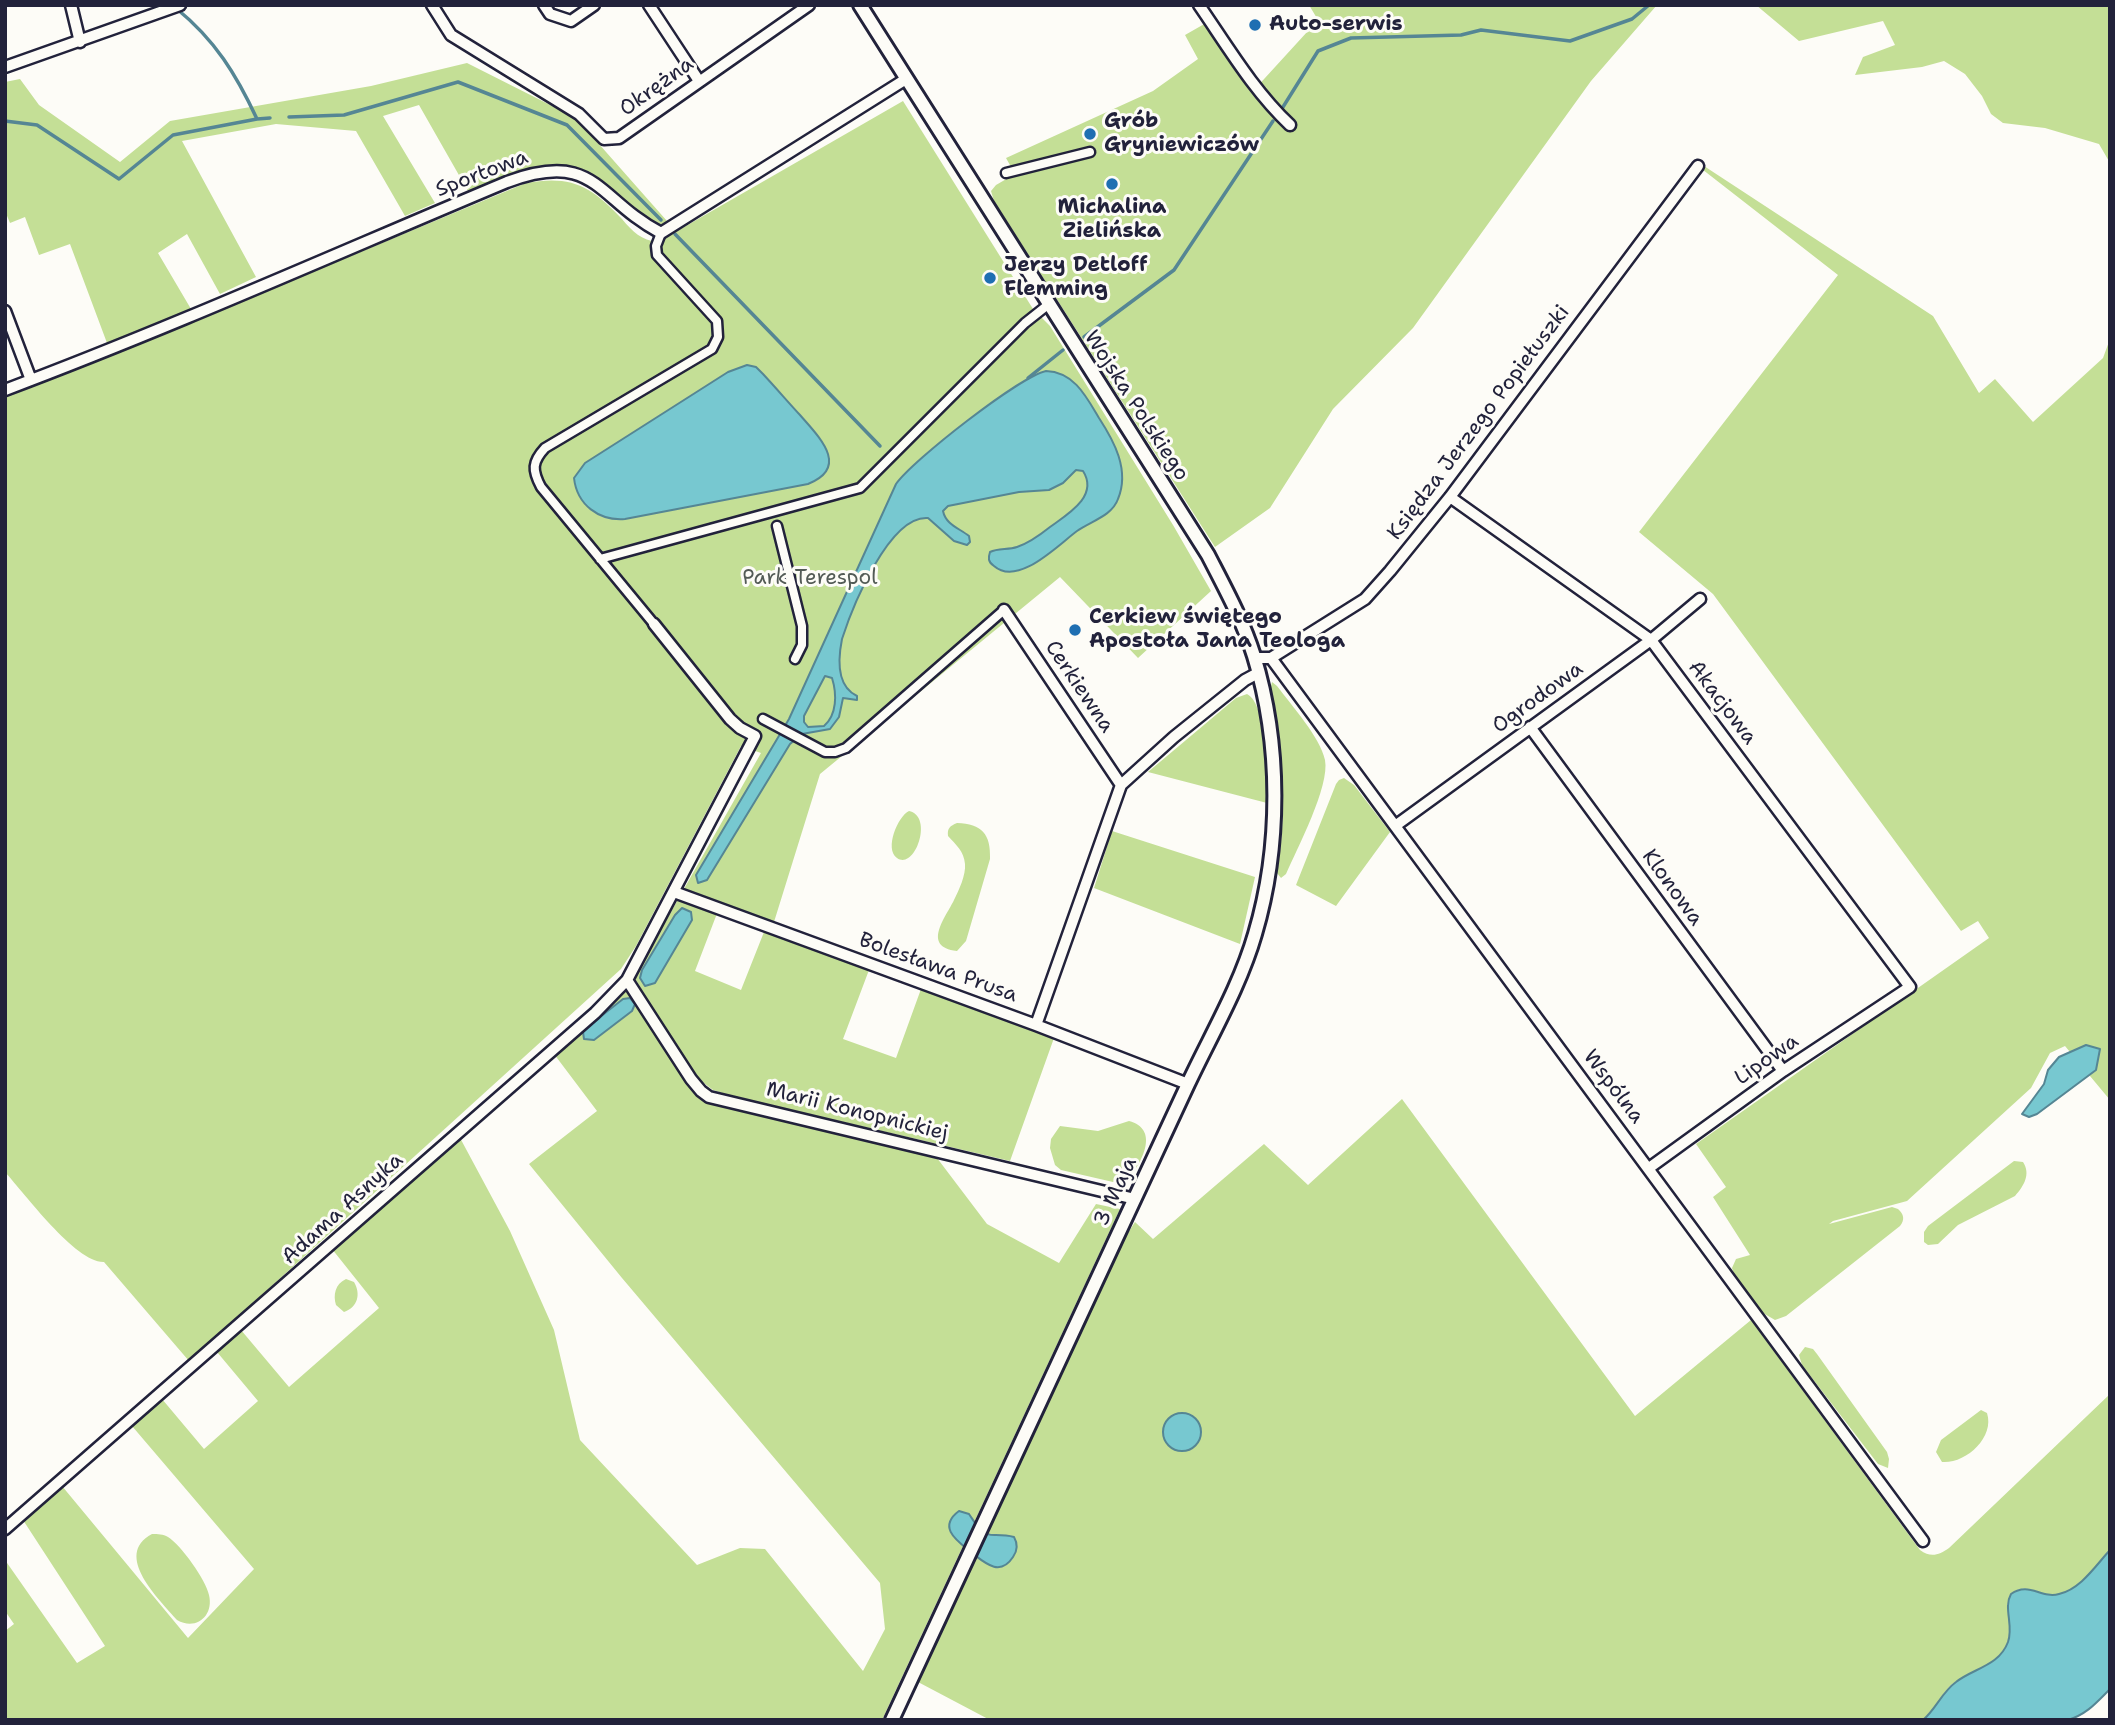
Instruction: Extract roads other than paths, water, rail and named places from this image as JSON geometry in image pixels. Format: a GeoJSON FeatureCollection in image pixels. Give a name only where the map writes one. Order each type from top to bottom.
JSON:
{"type":"FeatureCollection","features":[{"type":"Feature","properties":{"kind":"street"},"geometry":{"type":"LineString","coordinates":[[71,5],[80,42]]}},
{"type":"Feature","properties":{"kind":"street"},"geometry":{"type":"LineString","coordinates":[[5,67],[180,5]]}},
{"type":"Feature","properties":{"kind":"street","name":"Okrężna"},"geometry":{"type":"LineString","coordinates":[[432,5],[451,35],[579,114],[604,139],[619,138],[809,5]]}},
{"type":"Feature","properties":{"kind":"street"},"geometry":{"type":"LineString","coordinates":[[544,5],[550,14],[571,21],[594,5]]}},
{"type":"Feature","properties":{"kind":"street"},"geometry":{"type":"LineString","coordinates":[[649,5],[699,80]]}},
{"type":"Feature","properties":{"kind":"street","name":"Wojska Polskiego"},"geometry":{"type":"LineString","coordinates":[[859,5],[1208,555],[1228,593],[1254,658]]}},
{"type":"Feature","properties":{"kind":"street"},"geometry":{"type":"LineString","coordinates":[[1199,5],[1240,68],[1272,108],[1290,125]]}},
{"type":"Feature","properties":{"kind":"street"},"geometry":{"type":"LineString","coordinates":[[654,625],[541,487],[533,473],[535,459],[545,448],[712,349],[718,337],[717,321],[657,255],[656,246],[661,233],[906,79]]}},
{"type":"Feature","properties":{"kind":"street"},"geometry":{"type":"LineString","coordinates":[[1006,173],[1090,152]]}},
{"type":"Feature","properties":{"kind":"street","name":"Księdza Jerzego Popiełuszki"},"geometry":{"type":"LineString","coordinates":[[1271,658],[1365,599],[1450,497],[1698,166]]}},
{"type":"Feature","properties":{"kind":"street","name":"Sportowa"},"geometry":{"type":"LineString","coordinates":[[5,390],[119,347],[507,182],[536,173],[563,171],[587,179],[607,191],[646,225],[661,233]]}},
{"type":"Feature","properties":{"kind":"street"},"geometry":{"type":"LineString","coordinates":[[600,559],[860,488],[1025,323],[1049,304]]}},
{"type":"Feature","properties":{"kind":"street"},"geometry":{"type":"LineString","coordinates":[[5,311],[31,380]]}},
{"type":"Feature","properties":{"kind":"street","name":"Akacjowa"},"geometry":{"type":"LineString","coordinates":[[1450,497],[1651,640],[1910,987]]}},
{"type":"Feature","properties":{"kind":"street"},"geometry":{"type":"LineString","coordinates":[[777,526],[802,626],[802,645],[795,659]]}},
{"type":"Feature","properties":{"kind":"street","name":"Ogrodowa"},"geometry":{"type":"LineString","coordinates":[[1395,826],[1651,640],[1700,599]]}},
{"type":"Feature","properties":{"kind":"street"},"geometry":{"type":"LineString","coordinates":[[763,719],[825,751],[835,752],[846,748],[1004,610]]}},
{"type":"Feature","properties":{"kind":"street","name":"Cerkiewna"},"geometry":{"type":"LineString","coordinates":[[1004,610],[1121,785]]}},
{"type":"Feature","properties":{"kind":"street","name":"Adama Asnyka"},"geometry":{"type":"LineString","coordinates":[[5,1529],[594,1013],[627,980],[755,736],[730,719],[654,625]]}},
{"type":"Feature","properties":{"kind":"street"},"geometry":{"type":"LineString","coordinates":[[1254,658],[1271,658]]}},
{"type":"Feature","properties":{"kind":"street","name":"3 Maja"},"geometry":{"type":"LineString","coordinates":[[892,1720],[1237,983],[1255,934],[1268,877],[1274,826],[1274,782],[1271,739],[1254,658]]}},
{"type":"Feature","properties":{"kind":"street","name":"Wspólna"},"geometry":{"type":"LineString","coordinates":[[1271,658],[1923,1541]]}},
{"type":"Feature","properties":{"kind":"street"},"geometry":{"type":"LineString","coordinates":[[1036,1025],[1121,785],[1184,729],[1245,680],[1258,673]]}},
{"type":"Feature","properties":{"kind":"street","name":"Klonowa"},"geometry":{"type":"LineString","coordinates":[[1530,727],[1783,1071]]}},
{"type":"Feature","properties":{"kind":"street","name":"Bolesława Prusa"},"geometry":{"type":"LineString","coordinates":[[674,892],[1188,1084]]}},
{"type":"Feature","properties":{"kind":"street","name":"Marii Konopnickiej"},"geometry":{"type":"LineString","coordinates":[[627,980],[691,1079],[709,1097],[1135,1199]]}},
{"type":"Feature","properties":{"kind":"street","name":"Lipowa"},"geometry":{"type":"LineString","coordinates":[[1649,1168],[1783,1071],[1910,987]]}},
{"type":"Feature","properties":{"kind":"water"},"geometry":{"type":"Polygon","coordinates":[[[747,365],[756,367],[763,374],[822,442],[829,460],[821,477],[808,484],[625,519],[598,514],[585,503],[576,488],[574,478],[585,463],[728,372],[747,365]]]}},
{"type":"Feature","properties":{"kind":"water"},"geometry":{"type":"Polygon","coordinates":[[[1046,371],[1056,372],[1072,381],[1089,402],[1119,456],[1122,477],[1115,505],[1037,562],[1014,571],[1004,571],[992,564],[989,560],[990,552],[1026,543],[1073,510],[1087,488],[1083,471],[1076,470],[1063,483],[1049,490],[1019,492],[948,506],[943,511],[945,516],[950,523],[969,536],[970,542],[967,545],[954,541],[928,518],[914,521],[900,531],[886,547],[863,586],[842,639],[840,671],[845,686],[857,696],[857,700],[843,698],[839,717],[830,729],[802,734],[790,744],[707,880],[698,883],[696,875],[789,719],[896,484],[906,472],[967,421],[1032,377],[1046,371]],[[825,676],[804,716],[808,727],[824,726],[834,710],[835,691],[832,678],[825,676]]]}},
{"type":"Feature","properties":{"kind":"water"},"geometry":{"type":"Polygon","coordinates":[[[682,908],[691,912],[692,920],[655,983],[645,986],[640,978],[642,970],[682,908]]]}},
{"type":"Feature","properties":{"kind":"water"},"geometry":{"type":"Polygon","coordinates":[[[630,998],[635,1004],[632,1011],[594,1040],[584,1039],[583,1032],[586,1028],[623,999],[630,998]]]}},
{"type":"Feature","properties":{"kind":"water"},"geometry":{"type":"Polygon","coordinates":[[[2086,1045],[2100,1049],[2096,1070],[2037,1114],[2029,1117],[2022,1114],[2044,1084],[2048,1070],[2059,1057],[2086,1045]]]}},
{"type":"Feature","properties":{"kind":"water"},"geometry":{"type":"Polygon","coordinates":[[[1182,1413],[1196,1418],[1201,1432],[1196,1446],[1182,1451],[1168,1446],[1163,1432],[1168,1418],[1182,1413]]]}},
{"type":"Feature","properties":{"kind":"water"},"geometry":{"type":"Polygon","coordinates":[[[959,1511],[969,1514],[986,1534],[1014,1537],[1017,1549],[1008,1563],[998,1567],[987,1564],[956,1539],[950,1529],[950,1523],[959,1511]]]}},
{"type":"Feature","properties":{"kind":"water"},"geometry":{"type":"Polygon","coordinates":[[[2110,1550],[2110,1689],[2096,1703],[2081,1715],[2068,1720],[1923,1720],[1951,1686],[1992,1662],[2004,1650],[2010,1636],[2008,1605],[2011,1594],[2024,1589],[2053,1595],[2067,1591],[2088,1576],[2110,1550]]]}},
{"type":"Feature","properties":{"kind":"waterway"},"geometry":{"type":"LineString","coordinates":[[1283,107],[1318,51],[1351,38],[1461,35],[1481,30],[1570,41],[1632,19],[1649,5]]}},
{"type":"Feature","properties":{"kind":"waterway"},"geometry":{"type":"LineString","coordinates":[[177,9],[203,33],[223,59],[257,119]]}},
{"type":"Feature","properties":{"kind":"waterway"},"geometry":{"type":"LineString","coordinates":[[289,117],[344,115],[458,82],[567,125],[661,220]]}},
{"type":"Feature","properties":{"kind":"waterway"},"geometry":{"type":"LineString","coordinates":[[5,121],[37,125],[119,179],[173,135],[270,118]]}},
{"type":"Feature","properties":{"kind":"waterway"},"geometry":{"type":"LineString","coordinates":[[1084,337],[1174,270],[1273,121]]}},
{"type":"Feature","properties":{"kind":"waterway"},"geometry":{"type":"LineString","coordinates":[[675,234],[880,446]]}},
{"type":"Feature","properties":{"kind":"waterway"},"geometry":{"type":"LineString","coordinates":[[1028,378],[1063,350]]}},
{"type":"Feature","properties":{"kind":"place","name":"Auto-serwis"},"geometry":{"type":"Point","coordinates":[1255,25]}},
{"type":"Feature","properties":{"kind":"place","name":"Grób Gryniewiczów"},"geometry":{"type":"Point","coordinates":[1090,134]}},
{"type":"Feature","properties":{"kind":"place","name":"Michalina Zielińska"},"geometry":{"type":"Point","coordinates":[1112,184]}},
{"type":"Feature","properties":{"kind":"place","name":"Jerzy Detloff Flemming"},"geometry":{"type":"Point","coordinates":[990,278]}},
{"type":"Feature","properties":{"kind":"place","name":"Cerkiew świętego Apostoła Jana Teologa"},"geometry":{"type":"Point","coordinates":[1075,630]}},
{"type":"Feature","properties":{"kind":"park label","name":"Park Terespol"},"geometry":{"type":"Point","coordinates":[810,579]}}]}
